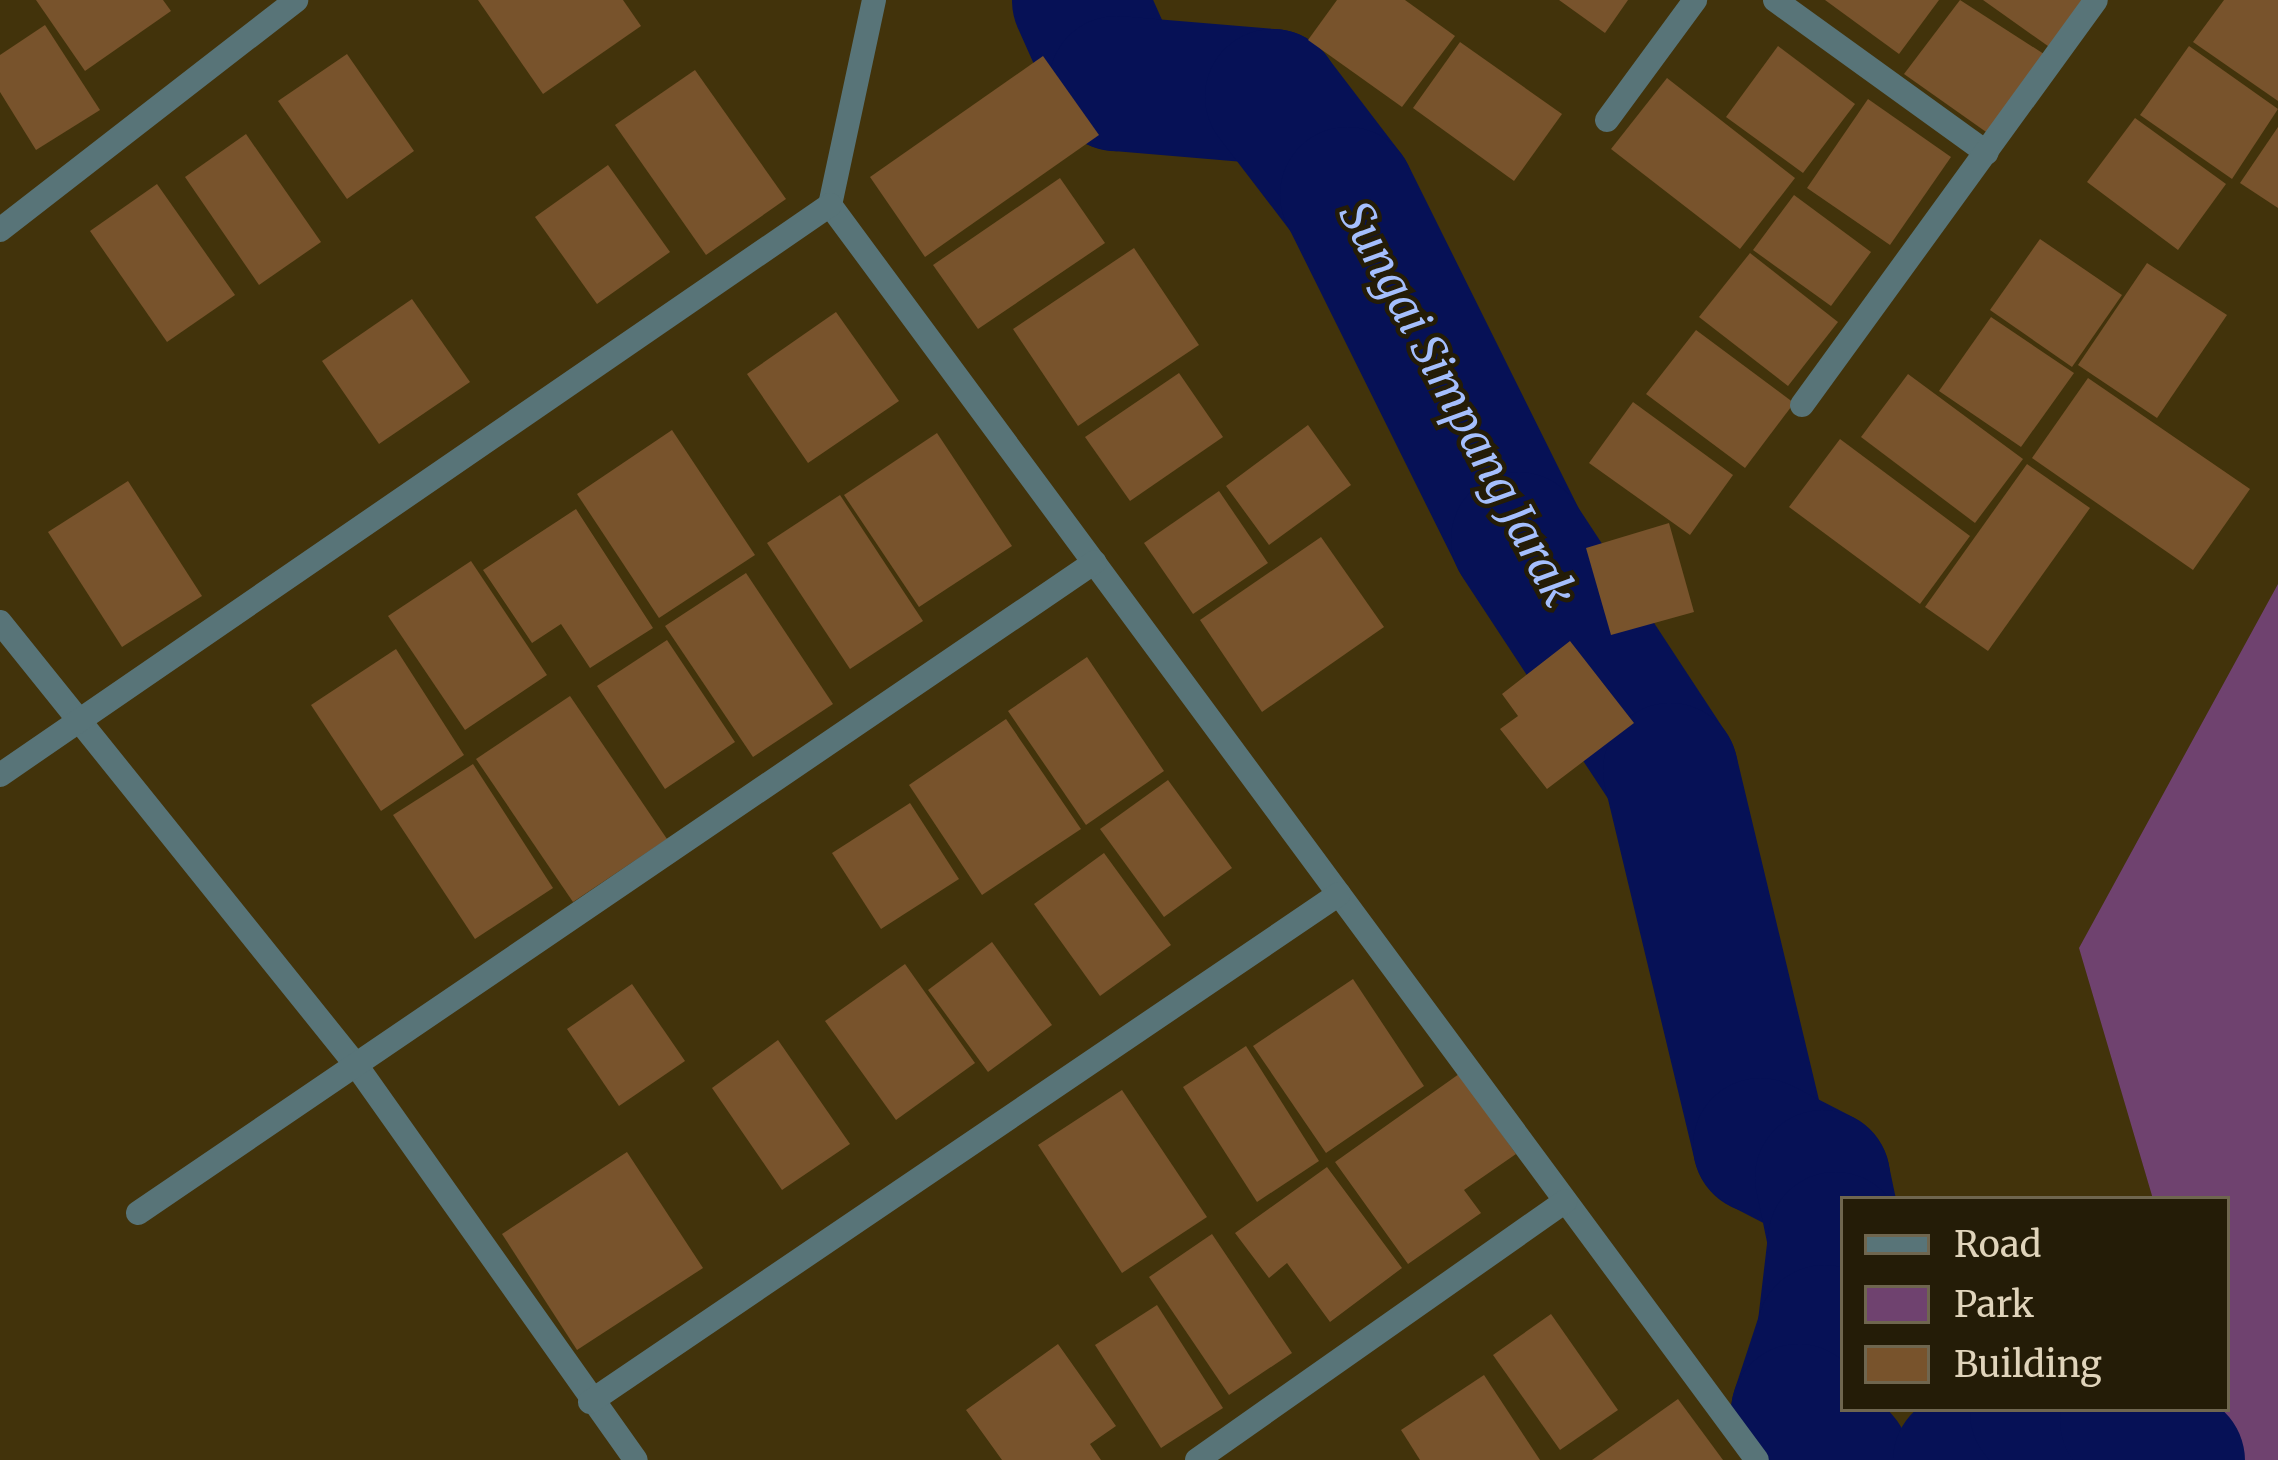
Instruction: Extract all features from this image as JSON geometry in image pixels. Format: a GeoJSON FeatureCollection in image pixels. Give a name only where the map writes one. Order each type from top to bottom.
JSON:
{"type":"FeatureCollection","features":[{"type":"Feature","properties":{"kind":"street"},"geometry":{"type":"LineString","coordinates":[[0,230],[296,0]]}},
{"type":"Feature","properties":{"kind":"street"},"geometry":{"type":"LineString","coordinates":[[0,775],[830,205],[874,0]]}},
{"type":"Feature","properties":{"kind":"street"},"geometry":{"type":"LineString","coordinates":[[1607,120],[1695,0]]}},
{"type":"Feature","properties":{"kind":"street"},"geometry":{"type":"LineString","coordinates":[[1775,0],[1988,153]]}},
{"type":"Feature","properties":{"kind":"street"},"geometry":{"type":"LineString","coordinates":[[1802,405],[2096,0]]}},
{"type":"Feature","properties":{"kind":"street"},"geometry":{"type":"LineString","coordinates":[[830,205],[1757,1460]]}},
{"type":"Feature","properties":{"kind":"street"},"geometry":{"type":"LineString","coordinates":[[138,1214],[1096,562]]}},
{"type":"Feature","properties":{"kind":"street"},"geometry":{"type":"LineString","coordinates":[[0,622],[82,718],[356,1065],[590,1402],[636,1460]]}},
{"type":"Feature","properties":{"kind":"street"},"geometry":{"type":"LineString","coordinates":[[590,1402],[1340,894]]}},
{"type":"Feature","properties":{"kind":"street"},"geometry":{"type":"LineString","coordinates":[[1197,1460],[1565,1201]]}},
{"type":"Feature","properties":{"kind":"green space"},"geometry":{"type":"Polygon","coordinates":[[[2278,584],[2278,1460],[2230,1460],[2216,1412],[2230,1412],[2230,1196],[2152,1196],[2079,948],[2278,584]]]}},
{"type":"Feature","properties":{"kind":"building"},"geometry":{"type":"Polygon","coordinates":[[[36,0],[163,0],[171,11],[85,71],[36,0]]]}},
{"type":"Feature","properties":{"kind":"building"},"geometry":{"type":"Polygon","coordinates":[[[478,0],[623,0],[641,26],[543,94],[478,0]]]}},
{"type":"Feature","properties":{"kind":"building"},"geometry":{"type":"Polygon","coordinates":[[[1337,0],[1405,0],[1455,36],[1402,107],[1308,40],[1337,0]]]}},
{"type":"Feature","properties":{"kind":"building"},"geometry":{"type":"Polygon","coordinates":[[[1559,0],[1628,0],[1605,33],[1559,0]]]}},
{"type":"Feature","properties":{"kind":"building"},"geometry":{"type":"Polygon","coordinates":[[[1825,0],[1939,0],[1899,54],[1825,0]]]}},
{"type":"Feature","properties":{"kind":"building"},"geometry":{"type":"Polygon","coordinates":[[[1960,0],[2047,56],[1989,134],[1904,74],[1960,0]]]}},
{"type":"Feature","properties":{"kind":"building"},"geometry":{"type":"Polygon","coordinates":[[[1983,0],[2091,0],[2055,51],[1983,0]]]}},
{"type":"Feature","properties":{"kind":"building"},"geometry":{"type":"Polygon","coordinates":[[[2224,0],[2278,0],[2278,101],[2193,42],[2224,0]]]}},
{"type":"Feature","properties":{"kind":"building"},"geometry":{"type":"Polygon","coordinates":[[[45,25],[100,110],[36,150],[0,92],[0,55],[45,25]]]}},
{"type":"Feature","properties":{"kind":"building"},"geometry":{"type":"Polygon","coordinates":[[[1460,42],[1562,114],[1514,181],[1413,108],[1460,42]]]}},
{"type":"Feature","properties":{"kind":"building"},"geometry":{"type":"Polygon","coordinates":[[[1778,46],[1855,104],[1803,173],[1726,117],[1778,46]]]}},
{"type":"Feature","properties":{"kind":"building"},"geometry":{"type":"Polygon","coordinates":[[[2189,46],[2278,109],[2232,179],[2140,115],[2189,46]]]}},
{"type":"Feature","properties":{"kind":"building"},"geometry":{"type":"Polygon","coordinates":[[[347,54],[414,151],[347,199],[278,101],[347,54]]]}},
{"type":"Feature","properties":{"kind":"building"},"geometry":{"type":"Polygon","coordinates":[[[1043,56],[1099,135],[925,257],[870,177],[1043,56]]]}},
{"type":"Feature","properties":{"kind":"building"},"geometry":{"type":"Polygon","coordinates":[[[695,70],[786,199],[706,255],[615,125],[695,70]]]}},
{"type":"Feature","properties":{"kind":"building"},"geometry":{"type":"Polygon","coordinates":[[[1667,78],[1795,178],[1740,249],[1611,149],[1667,78]]]}},
{"type":"Feature","properties":{"kind":"building"},"geometry":{"type":"Polygon","coordinates":[[[1868,99],[1951,157],[1890,245],[1807,188],[1868,99]]]}},
{"type":"Feature","properties":{"kind":"building"},"geometry":{"type":"Polygon","coordinates":[[[2135,118],[2226,184],[2178,250],[2087,182],[2135,118]]]}},
{"type":"Feature","properties":{"kind":"building"},"geometry":{"type":"Polygon","coordinates":[[[2278,127],[2278,208],[2240,183],[2278,127]]]}},
{"type":"Feature","properties":{"kind":"building"},"geometry":{"type":"Polygon","coordinates":[[[246,134],[321,242],[259,285],[185,177],[246,134]]]}},
{"type":"Feature","properties":{"kind":"building"},"geometry":{"type":"Polygon","coordinates":[[[608,165],[670,252],[597,304],[535,217],[608,165]]]}},
{"type":"Feature","properties":{"kind":"building"},"geometry":{"type":"Polygon","coordinates":[[[1060,178],[1105,243],[978,329],[933,265],[1060,178]]]}},
{"type":"Feature","properties":{"kind":"building"},"geometry":{"type":"Polygon","coordinates":[[[157,184],[235,295],[167,342],[90,231],[157,184]]]}},
{"type":"Feature","properties":{"kind":"building"},"geometry":{"type":"Polygon","coordinates":[[[1794,195],[1871,252],[1831,306],[1753,250],[1794,195]]]}},
{"type":"Feature","properties":{"kind":"building"},"geometry":{"type":"Polygon","coordinates":[[[2040,239],[2122,295],[2072,367],[1990,310],[2040,239]]]}},
{"type":"Feature","properties":{"kind":"building"},"geometry":{"type":"Polygon","coordinates":[[[1134,248],[1199,345],[1078,426],[1013,329],[1134,248]]]}},
{"type":"Feature","properties":{"kind":"building"},"geometry":{"type":"Polygon","coordinates":[[[1750,253],[1838,322],[1788,386],[1699,317],[1750,253]]]}},
{"type":"Feature","properties":{"kind":"building"},"geometry":{"type":"Polygon","coordinates":[[[2147,263],[2227,315],[2157,418],[2078,365],[2147,263]]]}},
{"type":"Feature","properties":{"kind":"building"},"geometry":{"type":"Polygon","coordinates":[[[412,299],[470,382],[379,444],[322,361],[412,299]]]}},
{"type":"Feature","properties":{"kind":"building"},"geometry":{"type":"Polygon","coordinates":[[[836,312],[899,401],[808,463],[747,374],[836,312]]]}},
{"type":"Feature","properties":{"kind":"building"},"geometry":{"type":"Polygon","coordinates":[[[1991,317],[2074,373],[2021,447],[1939,391],[1991,317]]]}},
{"type":"Feature","properties":{"kind":"building"},"geometry":{"type":"Polygon","coordinates":[[[1696,330],[1794,403],[1745,468],[1646,394],[1696,330]]]}},
{"type":"Feature","properties":{"kind":"building"},"geometry":{"type":"Polygon","coordinates":[[[1179,373],[1223,437],[1130,501],[1085,437],[1179,373]]]}},
{"type":"Feature","properties":{"kind":"building"},"geometry":{"type":"Polygon","coordinates":[[[1908,374],[2023,459],[1975,523],[1861,437],[1908,374]]]}},
{"type":"Feature","properties":{"kind":"building"},"geometry":{"type":"Polygon","coordinates":[[[2088,378],[2250,489],[2193,570],[2032,458],[2088,378]]]}},
{"type":"Feature","properties":{"kind":"building"},"geometry":{"type":"Polygon","coordinates":[[[1633,402],[1733,475],[1690,535],[1589,463],[1633,402]]]}},
{"type":"Feature","properties":{"kind":"building"},"geometry":{"type":"Polygon","coordinates":[[[1308,425],[1351,485],[1269,545],[1226,486],[1308,425]]]}},
{"type":"Feature","properties":{"kind":"building"},"geometry":{"type":"Polygon","coordinates":[[[672,430],[755,555],[659,618],[577,494],[672,430]]]}},
{"type":"Feature","properties":{"kind":"building"},"geometry":{"type":"Polygon","coordinates":[[[937,433],[1012,546],[919,607],[844,495],[937,433]]]}},
{"type":"Feature","properties":{"kind":"building"},"geometry":{"type":"Polygon","coordinates":[[[1840,439],[1970,536],[1920,604],[1789,507],[1840,439]]]}},
{"type":"Feature","properties":{"kind":"building"},"geometry":{"type":"Polygon","coordinates":[[[2027,464],[2090,508],[1988,651],[1925,607],[2027,464]]]}},
{"type":"Feature","properties":{"kind":"building"},"geometry":{"type":"Polygon","coordinates":[[[128,481],[202,596],[122,647],[48,532],[128,481]]]}},
{"type":"Feature","properties":{"kind":"building"},"geometry":{"type":"Polygon","coordinates":[[[1219,491],[1268,563],[1193,614],[1144,543],[1219,491]]]}},
{"type":"Feature","properties":{"kind":"building"},"geometry":{"type":"Polygon","coordinates":[[[840,495],[923,621],[850,669],[767,543],[840,495]]]}},
{"type":"Feature","properties":{"kind":"building"},"geometry":{"type":"Polygon","coordinates":[[[576,509],[653,628],[590,668],[561,624],[532,643],[483,570],[576,509]]]}},
{"type":"Feature","properties":{"kind":"building"},"geometry":{"type":"Polygon","coordinates":[[[1669,523],[1694,612],[1611,635],[1586,548],[1669,523]]]}},
{"type":"Feature","properties":{"kind":"building"},"geometry":{"type":"Polygon","coordinates":[[[1321,537],[1384,627],[1262,712],[1200,620],[1321,537]]]}},
{"type":"Feature","properties":{"kind":"building"},"geometry":{"type":"Polygon","coordinates":[[[471,561],[547,675],[465,730],[388,616],[471,561]]]}},
{"type":"Feature","properties":{"kind":"building"},"geometry":{"type":"Polygon","coordinates":[[[746,573],[833,704],[753,757],[665,626],[746,573]]]}},
{"type":"Feature","properties":{"kind":"building"},"geometry":{"type":"Polygon","coordinates":[[[667,640],[735,742],[665,789],[597,686],[667,640]]]}},
{"type":"Feature","properties":{"kind":"building"},"geometry":{"type":"Polygon","coordinates":[[[1570,641],[1634,723],[1547,789],[1500,729],[1518,716],[1502,694],[1570,641]]]}},
{"type":"Feature","properties":{"kind":"building"},"geometry":{"type":"Polygon","coordinates":[[[396,649],[464,755],[381,811],[311,705],[396,649]]]}},
{"type":"Feature","properties":{"kind":"building"},"geometry":{"type":"Polygon","coordinates":[[[1087,657],[1164,771],[1086,825],[1008,711],[1087,657]]]}},
{"type":"Feature","properties":{"kind":"building"},"geometry":{"type":"Polygon","coordinates":[[[570,696],[667,839],[573,902],[476,759],[570,696]]]}},
{"type":"Feature","properties":{"kind":"building"},"geometry":{"type":"Polygon","coordinates":[[[1006,719],[1081,829],[982,895],[909,785],[1006,719]]]}},
{"type":"Feature","properties":{"kind":"building"},"geometry":{"type":"Polygon","coordinates":[[[473,764],[553,888],[475,939],[393,815],[473,764]]]}},
{"type":"Feature","properties":{"kind":"building"},"geometry":{"type":"Polygon","coordinates":[[[1168,780],[1232,868],[1164,917],[1100,829],[1168,780]]]}},
{"type":"Feature","properties":{"kind":"building"},"geometry":{"type":"Polygon","coordinates":[[[910,803],[959,879],[881,929],[832,853],[910,803]]]}},
{"type":"Feature","properties":{"kind":"building"},"geometry":{"type":"Polygon","coordinates":[[[1104,853],[1171,945],[1100,996],[1034,904],[1104,853]]]}},
{"type":"Feature","properties":{"kind":"building"},"geometry":{"type":"Polygon","coordinates":[[[992,942],[1052,1025],[988,1072],[928,990],[992,942]]]}},
{"type":"Feature","properties":{"kind":"building"},"geometry":{"type":"Polygon","coordinates":[[[905,964],[975,1063],[896,1120],[825,1021],[905,964]]]}},
{"type":"Feature","properties":{"kind":"building"},"geometry":{"type":"Polygon","coordinates":[[[1353,979],[1424,1086],[1326,1153],[1253,1046],[1353,979]]]}},
{"type":"Feature","properties":{"kind":"building"},"geometry":{"type":"Polygon","coordinates":[[[632,984],[685,1061],[619,1106],[567,1029],[632,984]]]}},
{"type":"Feature","properties":{"kind":"building"},"geometry":{"type":"Polygon","coordinates":[[[778,1040],[850,1144],[782,1190],[712,1088],[778,1040]]]}},
{"type":"Feature","properties":{"kind":"building"},"geometry":{"type":"Polygon","coordinates":[[[1246,1046],[1319,1161],[1257,1202],[1183,1087],[1246,1046]]]}},
{"type":"Feature","properties":{"kind":"building"},"geometry":{"type":"Polygon","coordinates":[[[1459,1074],[1516,1154],[1464,1190],[1481,1213],[1408,1264],[1335,1162],[1459,1074]]]}},
{"type":"Feature","properties":{"kind":"building"},"geometry":{"type":"Polygon","coordinates":[[[1122,1090],[1207,1217],[1122,1273],[1038,1145],[1122,1090]]]}},
{"type":"Feature","properties":{"kind":"building"},"geometry":{"type":"Polygon","coordinates":[[[627,1152],[703,1268],[577,1350],[502,1234],[627,1152]]]}},
{"type":"Feature","properties":{"kind":"building"},"geometry":{"type":"Polygon","coordinates":[[[1327,1167],[1402,1268],[1330,1322],[1287,1263],[1269,1278],[1235,1233],[1327,1167]]]}},
{"type":"Feature","properties":{"kind":"building"},"geometry":{"type":"Polygon","coordinates":[[[1212,1234],[1292,1353],[1229,1395],[1149,1277],[1212,1234]]]}},
{"type":"Feature","properties":{"kind":"building"},"geometry":{"type":"Polygon","coordinates":[[[1157,1305],[1223,1408],[1161,1448],[1095,1345],[1157,1305]]]}},
{"type":"Feature","properties":{"kind":"building"},"geometry":{"type":"Polygon","coordinates":[[[1551,1314],[1618,1410],[1560,1450],[1493,1355],[1551,1314]]]}},
{"type":"Feature","properties":{"kind":"building"},"geometry":{"type":"Polygon","coordinates":[[[1058,1344],[1116,1426],[1090,1444],[1101,1460],[1002,1460],[966,1410],[1058,1344]]]}},
{"type":"Feature","properties":{"kind":"building"},"geometry":{"type":"Polygon","coordinates":[[[1484,1375],[1540,1460],[1420,1460],[1401,1430],[1484,1375]]]}},
{"type":"Feature","properties":{"kind":"building"},"geometry":{"type":"Polygon","coordinates":[[[1678,1399],[1723,1460],[1592,1460],[1678,1399]]]}},
{"type":"Feature","properties":{"kind":"waterway","name":"Sungai Simpang Jarak"},"geometry":{"type":"LineString","coordinates":[[1079,0],[1116,83],[1272,96],[1347,194],[1518,539],[1670,770],[1760,1145],[1822,1177],[1835,1239],[1824,1332],[1798,1411],[1842,1460]]}},
{"type":"Feature","properties":{"kind":"waterway","name":"Sungai Simpang Jarak"},"geometry":{"type":"LineString","coordinates":[[1960,1460],[2037,1412],[2127,1420],[2177,1460]]}}]}
